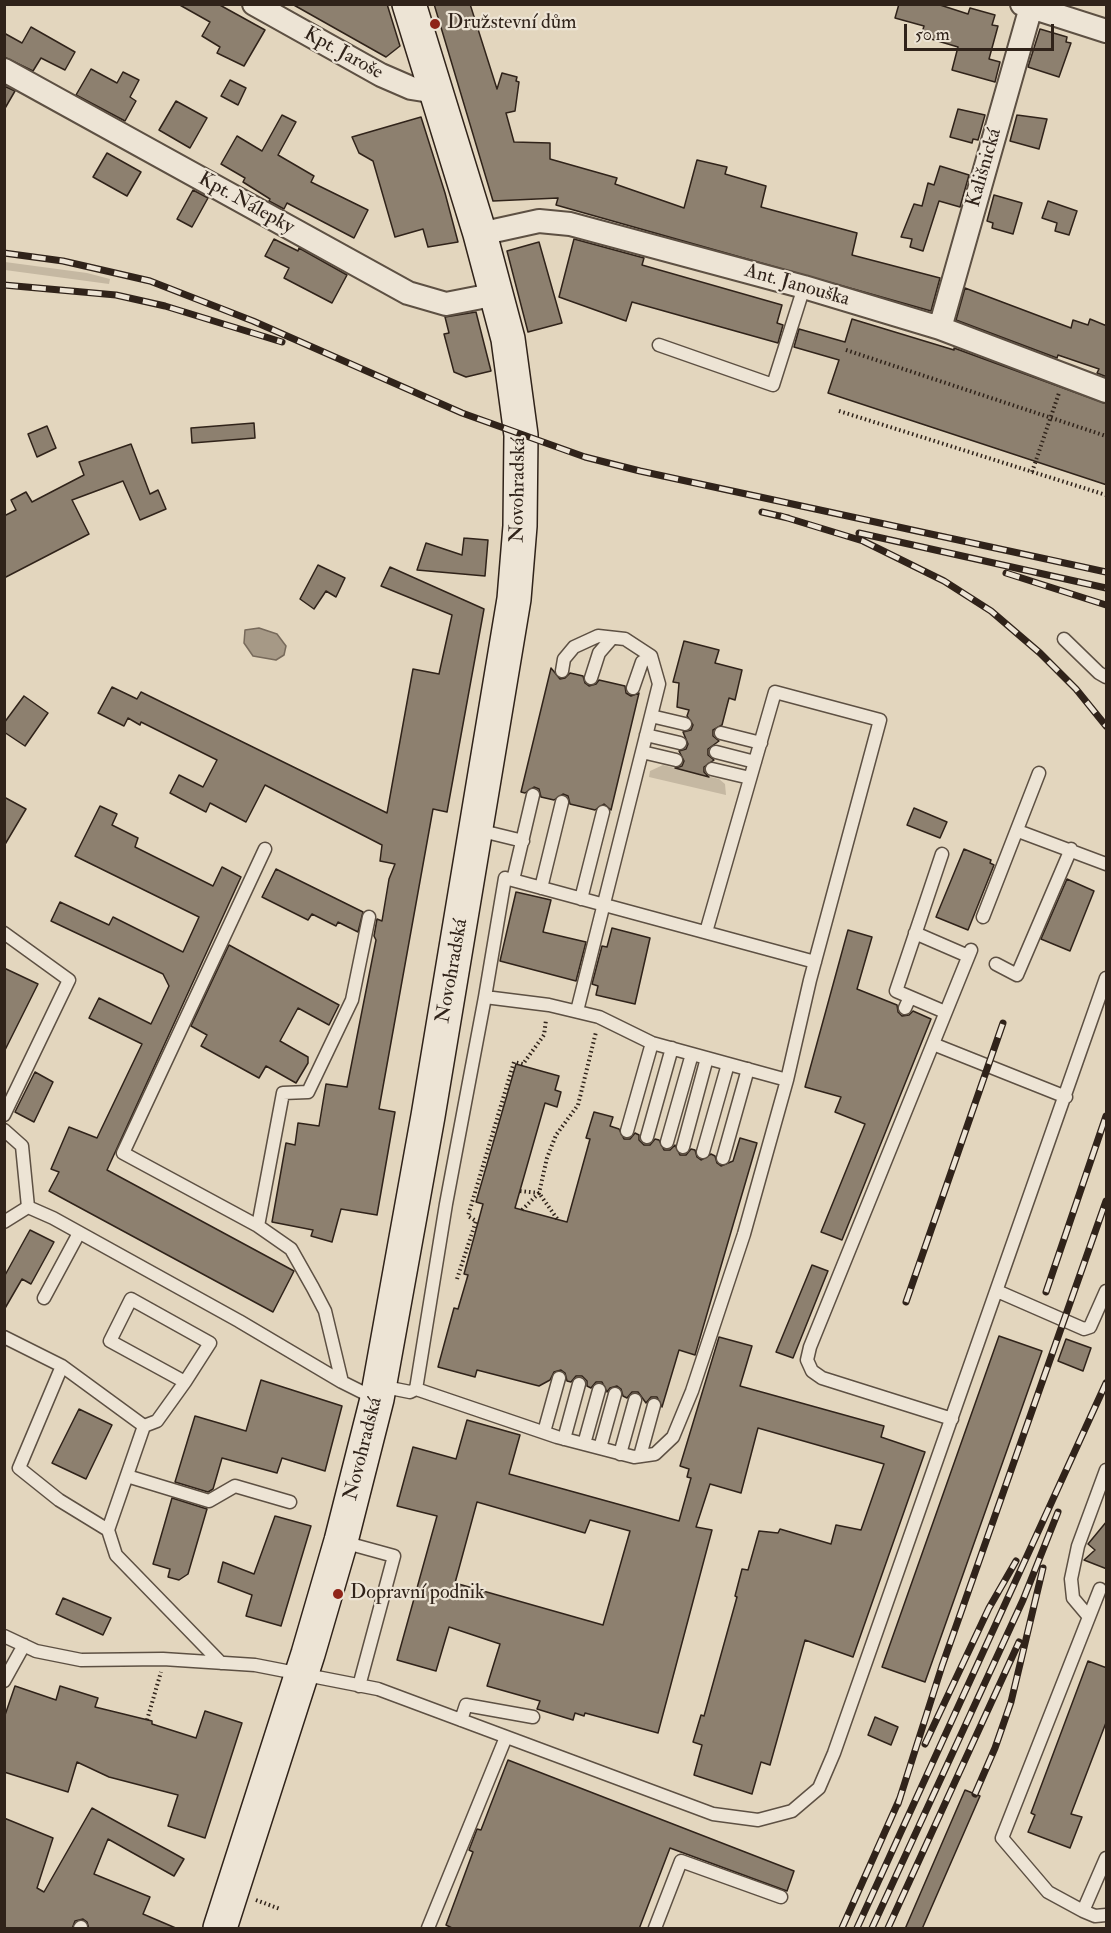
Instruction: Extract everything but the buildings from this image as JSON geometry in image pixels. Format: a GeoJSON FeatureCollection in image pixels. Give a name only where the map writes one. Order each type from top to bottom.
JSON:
{"type":"FeatureCollection","features":[{"type":"Feature","properties":{"kind":"main road","name":"Novohradská"},"geometry":{"type":"LineString","coordinates":[[220,1929],[302,1673],[341,1541],[378,1393],[513,611],[520,526],[520,435],[517,393],[508,339],[480,234],[409,4]]}},
{"type":"Feature","properties":{"kind":"street","name":"Kpt. Jaroše"},"geometry":{"type":"LineString","coordinates":[[254,4],[381,75],[411,88],[436,92]]}},
{"type":"Feature","properties":{"kind":"street"},"geometry":{"type":"LineString","coordinates":[[1026,6],[1107,31]]}},
{"type":"Feature","properties":{"kind":"street","name":"Kališnická"},"geometry":{"type":"LineString","coordinates":[[940,328],[1026,6]]}},
{"type":"Feature","properties":{"kind":"street","name":"Kpt. Nálepky"},"geometry":{"type":"LineString","coordinates":[[4,70],[408,293],[446,304],[497,294]]}},
{"type":"Feature","properties":{"kind":"street","name":"Ant. Janouška"},"geometry":{"type":"LineString","coordinates":[[480,234],[539,221],[570,224],[804,287],[940,328],[1107,391]]}},
{"type":"Feature","properties":{"kind":"lane"},"geometry":{"type":"LineString","coordinates":[[659,345],[773,385],[804,287]]}},
{"type":"Feature","properties":{"kind":"lane"},"geometry":{"type":"LineString","coordinates":[[562,671],[564,659],[574,647],[598,636],[625,639],[651,656],[659,684],[577,1011]]}},
{"type":"Feature","properties":{"kind":"lane"},"geometry":{"type":"LineString","coordinates":[[591,678],[599,653],[612,638]]}},
{"type":"Feature","properties":{"kind":"lane"},"geometry":{"type":"LineString","coordinates":[[1064,639],[1099,673],[1107,677]]}},
{"type":"Feature","properties":{"kind":"lane"},"geometry":{"type":"LineString","coordinates":[[633,688],[642,662],[651,656]]}},
{"type":"Feature","properties":{"kind":"lane"},"geometry":{"type":"LineString","coordinates":[[28,1207],[239,1321],[342,1382],[378,1393],[410,1392],[416,1389],[564,1439],[620,1454],[640,1456],[655,1454],[673,1437],[692,1390],[744,1234],[787,1080],[815,963],[880,720],[775,692],[706,932]]}},
{"type":"Feature","properties":{"kind":"lane"},"geometry":{"type":"LineString","coordinates":[[651,716],[685,724]]}},
{"type":"Feature","properties":{"kind":"lane"},"geometry":{"type":"LineString","coordinates":[[721,733],[761,743]]}},
{"type":"Feature","properties":{"kind":"lane"},"geometry":{"type":"LineString","coordinates":[[646,735],[681,743]]}},
{"type":"Feature","properties":{"kind":"lane"},"geometry":{"type":"LineString","coordinates":[[642,752],[676,760]]}},
{"type":"Feature","properties":{"kind":"lane"},"geometry":{"type":"LineString","coordinates":[[716,752],[755,762]]}},
{"type":"Feature","properties":{"kind":"lane"},"geometry":{"type":"LineString","coordinates":[[711,769],[750,778]]}},
{"type":"Feature","properties":{"kind":"lane"},"geometry":{"type":"LineString","coordinates":[[983,917],[1039,773]]}},
{"type":"Feature","properties":{"kind":"lane"},"geometry":{"type":"LineString","coordinates":[[513,880],[533,795]]}},
{"type":"Feature","properties":{"kind":"lane"},"geometry":{"type":"LineString","coordinates":[[541,888],[562,802]]}},
{"type":"Feature","properties":{"kind":"lane"},"geometry":{"type":"LineString","coordinates":[[582,899],[603,812]]}},
{"type":"Feature","properties":{"kind":"lane"},"geometry":{"type":"LineString","coordinates":[[477,830],[523,841]]}},
{"type":"Feature","properties":{"kind":"lane"},"geometry":{"type":"LineString","coordinates":[[1018,831],[1107,864]]}},
{"type":"Feature","properties":{"kind":"lane"},"geometry":{"type":"LineString","coordinates":[[265,849],[123,1153],[258,1226],[291,1249],[325,1311],[342,1382]]}},
{"type":"Feature","properties":{"kind":"lane"},"geometry":{"type":"LineString","coordinates":[[996,964],[1017,975],[1071,849]]}},
{"type":"Feature","properties":{"kind":"lane"},"geometry":{"type":"LineString","coordinates":[[942,854],[896,991],[908,1002],[945,1012]]}},
{"type":"Feature","properties":{"kind":"lane"},"geometry":{"type":"LineString","coordinates":[[416,1389],[446,1204],[486,997],[504,878],[815,963]]}},
{"type":"Feature","properties":{"kind":"lane"},"geometry":{"type":"LineString","coordinates":[[258,1226],[283,1093],[308,1092],[318,1072],[352,1000],[369,916]]}},
{"type":"Feature","properties":{"kind":"lane"},"geometry":{"type":"LineString","coordinates":[[4,933],[69,980],[4,1114]]}},
{"type":"Feature","properties":{"kind":"lane"},"geometry":{"type":"LineString","coordinates":[[915,933],[969,953],[810,1347],[807,1360],[812,1371],[822,1378],[952,1419]]}},
{"type":"Feature","properties":{"kind":"lane"},"geometry":{"type":"LineString","coordinates":[[4,1636],[36,1651],[81,1660],[163,1659],[279,1668],[378,1689],[713,1814],[758,1820],[792,1811],[819,1788],[834,1753],[1066,1096],[1102,1008],[1107,978]]}},
{"type":"Feature","properties":{"kind":"lane"},"geometry":{"type":"LineString","coordinates":[[486,997],[549,1005],[599,1017],[652,1043],[787,1080]]}},
{"type":"Feature","properties":{"kind":"lane"},"geometry":{"type":"LineString","coordinates":[[627,1131],[652,1043]]}},
{"type":"Feature","properties":{"kind":"lane"},"geometry":{"type":"LineString","coordinates":[[933,1044],[1066,1096]]}},
{"type":"Feature","properties":{"kind":"lane"},"geometry":{"type":"LineString","coordinates":[[647,1137],[672,1048]]}},
{"type":"Feature","properties":{"kind":"lane"},"geometry":{"type":"LineString","coordinates":[[667,1142],[692,1054]]}},
{"type":"Feature","properties":{"kind":"lane"},"geometry":{"type":"LineString","coordinates":[[683,1147],[707,1058]]}},
{"type":"Feature","properties":{"kind":"lane"},"geometry":{"type":"LineString","coordinates":[[704,1152],[728,1064]]}},
{"type":"Feature","properties":{"kind":"lane"},"geometry":{"type":"LineString","coordinates":[[723,1158],[748,1069]]}},
{"type":"Feature","properties":{"kind":"lane"},"geometry":{"type":"LineString","coordinates":[[4,1130],[22,1146],[28,1207]]}},
{"type":"Feature","properties":{"kind":"lane"},"geometry":{"type":"LineString","coordinates":[[4,1222],[28,1207]]}},
{"type":"Feature","properties":{"kind":"lane"},"geometry":{"type":"LineString","coordinates":[[44,1298],[79,1233]]}},
{"type":"Feature","properties":{"kind":"lane"},"geometry":{"type":"LineString","coordinates":[[997,1291],[1084,1329],[1090,1327],[1107,1291]]}},
{"type":"Feature","properties":{"kind":"lane"},"geometry":{"type":"LineString","coordinates":[[185,1382],[110,1341],[131,1299],[210,1343],[185,1382],[157,1420],[144,1426],[108,1530],[116,1555],[220,1663]]}},
{"type":"Feature","properties":{"kind":"lane"},"geometry":{"type":"LineString","coordinates":[[4,1337],[62,1366],[144,1426]]}},
{"type":"Feature","properties":{"kind":"lane"},"geometry":{"type":"LineString","coordinates":[[19,1468],[62,1366]]}},
{"type":"Feature","properties":{"kind":"lane"},"geometry":{"type":"LineString","coordinates":[[544,1432],[558,1378]]}},
{"type":"Feature","properties":{"kind":"lane"},"geometry":{"type":"LineString","coordinates":[[564,1439],[579,1384]]}},
{"type":"Feature","properties":{"kind":"lane"},"geometry":{"type":"LineString","coordinates":[[584,1444],[599,1390]]}},
{"type":"Feature","properties":{"kind":"lane"},"geometry":{"type":"LineString","coordinates":[[600,1448],[615,1394]]}},
{"type":"Feature","properties":{"kind":"lane"},"geometry":{"type":"LineString","coordinates":[[620,1454],[635,1400]]}},
{"type":"Feature","properties":{"kind":"lane"},"geometry":{"type":"LineString","coordinates":[[640,1456],[654,1405]]}},
{"type":"Feature","properties":{"kind":"lane"},"geometry":{"type":"LineString","coordinates":[[4,1467],[19,1468],[59,1500],[108,1530]]}},
{"type":"Feature","properties":{"kind":"lane"},"geometry":{"type":"LineString","coordinates":[[1089,1617],[1073,1598],[1071,1579],[1078,1546],[1107,1470]]}},
{"type":"Feature","properties":{"kind":"lane"},"geometry":{"type":"LineString","coordinates":[[127,1476],[209,1502],[235,1486],[290,1502]]}},
{"type":"Feature","properties":{"kind":"lane"},"geometry":{"type":"LineString","coordinates":[[341,1541],[394,1556],[359,1686]]}},
{"type":"Feature","properties":{"kind":"lane"},"geometry":{"type":"LineString","coordinates":[[1100,1589],[1002,1838],[1047,1892],[1095,1916],[1107,1915]]}},
{"type":"Feature","properties":{"kind":"lane"},"geometry":{"type":"LineString","coordinates":[[4,1681],[24,1645]]}},
{"type":"Feature","properties":{"kind":"lane"},"geometry":{"type":"LineString","coordinates":[[461,1720],[466,1705],[533,1717]]}},
{"type":"Feature","properties":{"kind":"lane"},"geometry":{"type":"LineString","coordinates":[[428,1929],[506,1737]]}},
{"type":"Feature","properties":{"kind":"lane"},"geometry":{"type":"LineString","coordinates":[[1083,1911],[1107,1858]]}},
{"type":"Feature","properties":{"kind":"lane"},"geometry":{"type":"LineString","coordinates":[[655,1929],[681,1861],[781,1897]]}},
{"type":"Feature","properties":{"kind":"path"},"geometry":{"type":"LineString","coordinates":[[846,350],[1107,436]]}},
{"type":"Feature","properties":{"kind":"path"},"geometry":{"type":"LineString","coordinates":[[1032,472],[1065,376]]}},
{"type":"Feature","properties":{"kind":"path"},"geometry":{"type":"LineString","coordinates":[[839,411],[1107,495]]}},
{"type":"Feature","properties":{"kind":"path"},"geometry":{"type":"LineString","coordinates":[[457,1279],[476,1221],[468,1216],[514,1062],[523,1064],[544,1035],[549,1005]]}},
{"type":"Feature","properties":{"kind":"path"},"geometry":{"type":"LineString","coordinates":[[522,1210],[539,1193],[556,1135],[578,1105],[599,1017]]}},
{"type":"Feature","properties":{"kind":"path"},"geometry":{"type":"LineString","coordinates":[[520,1191],[539,1193],[558,1220]]}},
{"type":"Feature","properties":{"kind":"path"},"geometry":{"type":"LineString","coordinates":[[147,1720],[158,1689],[163,1659]]}},
{"type":"Feature","properties":{"kind":"path"},"geometry":{"type":"LineString","coordinates":[[256,1900],[280,1909]]}},
{"type":"Feature","properties":{"kind":"shaded area"},"geometry":{"type":"Polygon","coordinates":[[[5,262],[87,273],[110,279],[109,284],[5,270],[5,262]]]}},
{"type":"Feature","properties":{"kind":"shaded area"},"geometry":{"type":"Polygon","coordinates":[[[259,628],[277,634],[286,646],[284,655],[276,660],[253,656],[244,643],[245,630],[259,628]]]}},
{"type":"Feature","properties":{"kind":"shaded area"},"geometry":{"type":"Polygon","coordinates":[[[663,765],[719,779],[725,784],[726,795],[649,777],[650,771],[663,765]]]}},
{"type":"Feature","properties":{"kind":"railway"},"geometry":{"type":"LineString","coordinates":[[4,253],[63,261],[150,281],[253,321],[462,413],[585,457],[640,471],[1106,572]]}},
{"type":"Feature","properties":{"kind":"railway"},"geometry":{"type":"LineString","coordinates":[[4,285],[116,295],[165,306],[282,342]]}},
{"type":"Feature","properties":{"kind":"railway"},"geometry":{"type":"LineString","coordinates":[[762,512],[788,518]]}},
{"type":"Feature","properties":{"kind":"railway"},"geometry":{"type":"LineString","coordinates":[[781,516],[863,541],[944,581],[991,611],[1040,653],[1076,689],[1106,726]]}},
{"type":"Feature","properties":{"kind":"railway"},"geometry":{"type":"LineString","coordinates":[[859,533],[1106,588]]}},
{"type":"Feature","properties":{"kind":"railway"},"geometry":{"type":"LineString","coordinates":[[1006,573],[1106,605]]}},
{"type":"Feature","properties":{"kind":"railway"},"geometry":{"type":"LineString","coordinates":[[906,1302],[1003,1023]]}},
{"type":"Feature","properties":{"kind":"railway"},"geometry":{"type":"LineString","coordinates":[[1046,1292],[1106,1116]]}},
{"type":"Feature","properties":{"kind":"railway"},"geometry":{"type":"LineString","coordinates":[[898,1804],[942,1666],[1106,1201]]}},
{"type":"Feature","properties":{"kind":"railway"},"geometry":{"type":"LineString","coordinates":[[857,1928],[1106,1383]]}},
{"type":"Feature","properties":{"kind":"railway"},"geometry":{"type":"LineString","coordinates":[[872,1928],[1023,1600],[1058,1512]]}},
{"type":"Feature","properties":{"kind":"railway"},"geometry":{"type":"LineString","coordinates":[[925,1744],[989,1608],[1016,1561]]}},
{"type":"Feature","properties":{"kind":"railway"},"geometry":{"type":"LineString","coordinates":[[975,1794],[995,1748],[1011,1702],[1043,1568]]}},
{"type":"Feature","properties":{"kind":"railway"},"geometry":{"type":"LineString","coordinates":[[888,1928],[1019,1642]]}},
{"type":"Feature","properties":{"kind":"railway"},"geometry":{"type":"LineString","coordinates":[[842,1928],[900,1798]]}},
{"type":"Feature","properties":{"kind":"place","name":"Družstevní dům"},"geometry":{"type":"Point","coordinates":[435,24]}},
{"type":"Feature","properties":{"kind":"place","name":"Dopravní podnik"},"geometry":{"type":"Point","coordinates":[338,1594]}}]}
